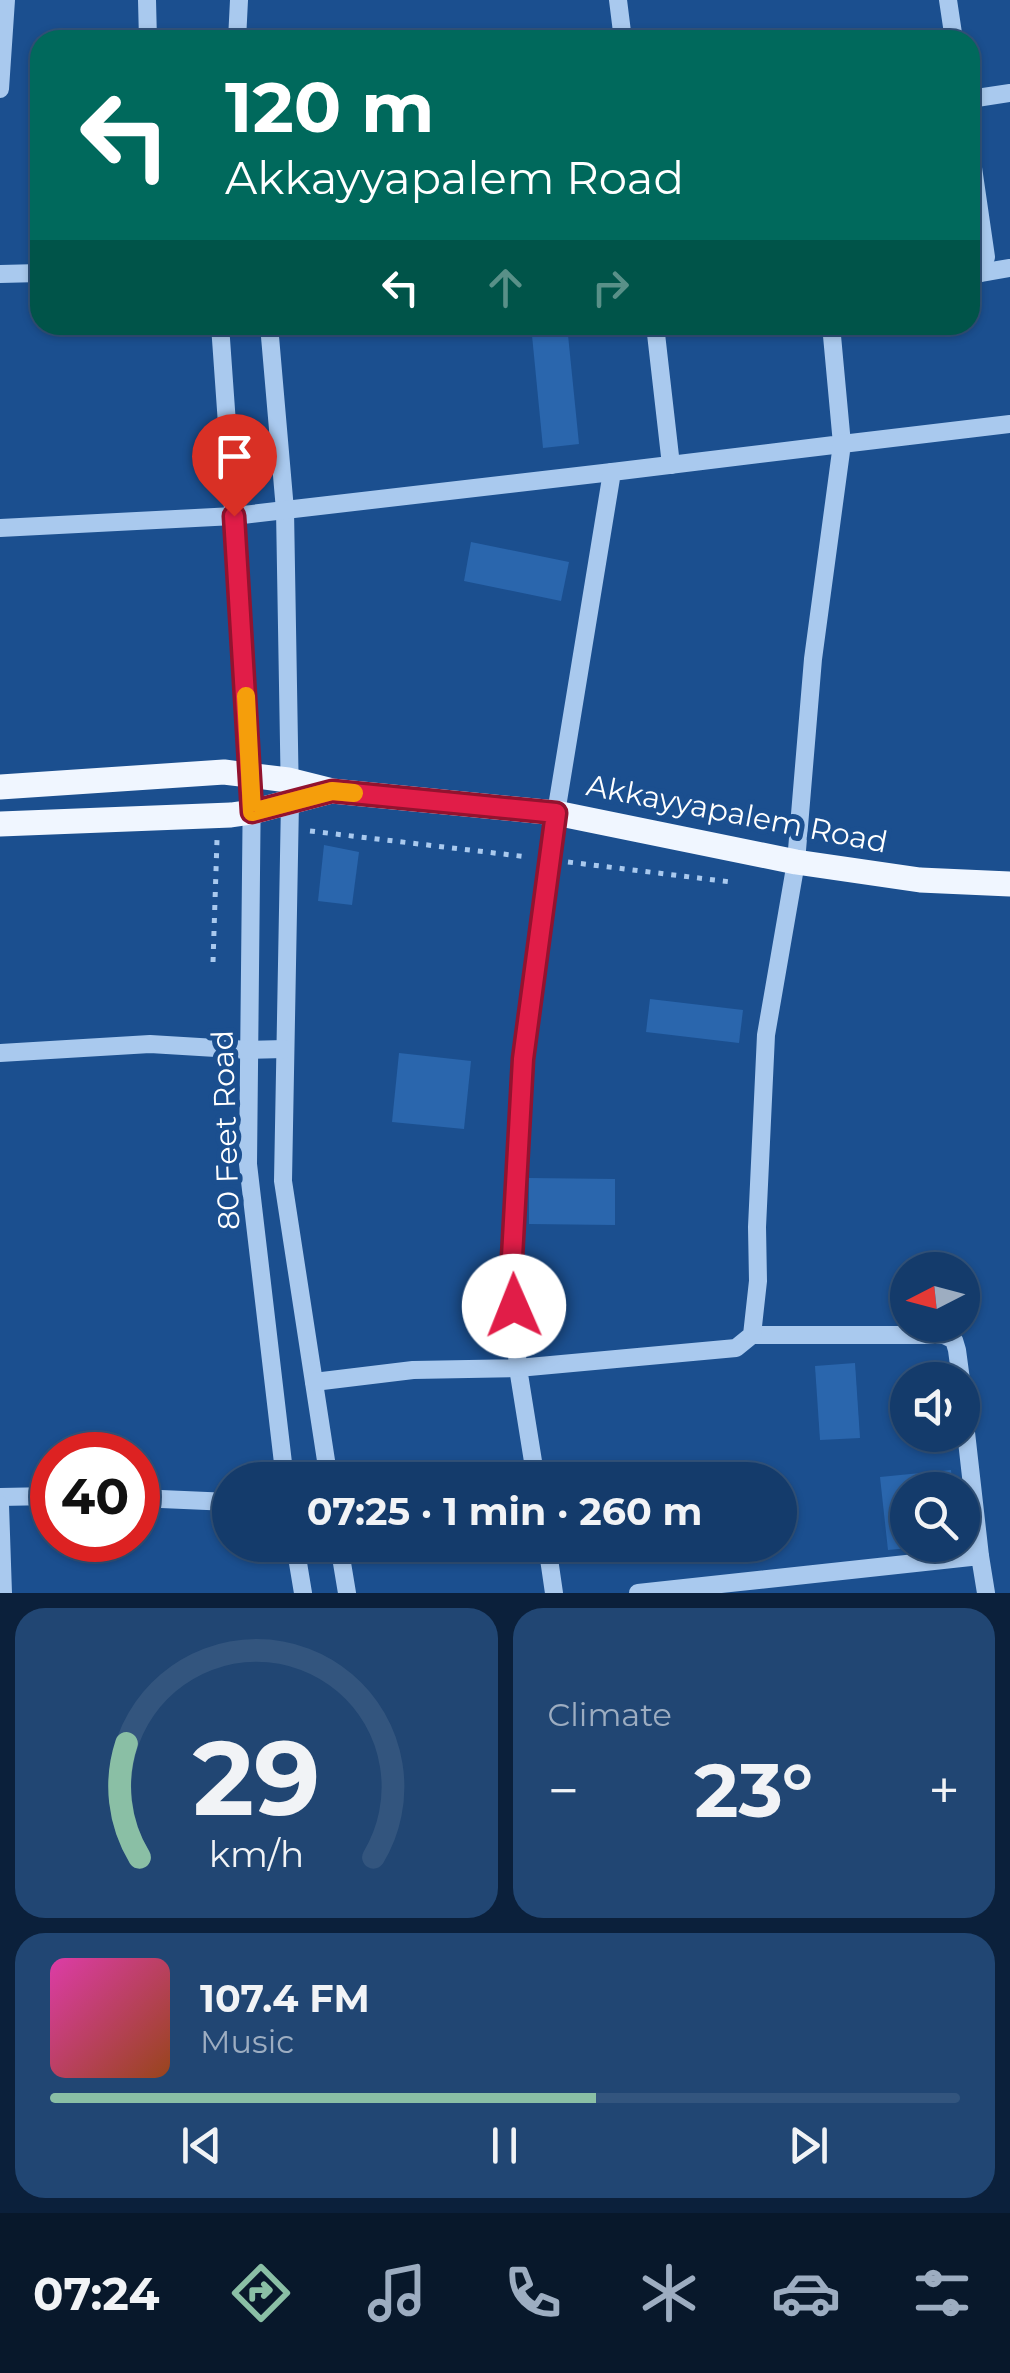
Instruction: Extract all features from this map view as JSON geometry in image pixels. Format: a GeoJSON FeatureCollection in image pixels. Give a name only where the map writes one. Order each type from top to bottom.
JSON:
{"type":"FeatureCollection","features":[{"type":"Feature","properties":{"kind":"main road","name":"Akkayyapalem Road"},"geometry":{"type":"LineString","coordinates":[[0,788],[224,772],[252,776],[289,791],[332,791],[556,813],[796,862],[920,880],[1010,884]]}},
{"type":"Feature","properties":{"kind":"main road","name":"Akkayyapalem Road"},"geometry":{"type":"LineString","coordinates":[[0,824],[231,815],[252,823],[289,791]]}},
{"type":"Feature","properties":{"kind":"street"},"geometry":{"type":"LineString","coordinates":[[0,89],[6,0]]}},
{"type":"Feature","properties":{"kind":"street"},"geometry":{"type":"LineString","coordinates":[[148,0],[148,30]]}},
{"type":"Feature","properties":{"kind":"street"},"geometry":{"type":"LineString","coordinates":[[238,30],[239,0]]}},
{"type":"Feature","properties":{"kind":"street"},"geometry":{"type":"LineString","coordinates":[[618,0],[621,30]]}},
{"type":"Feature","properties":{"kind":"street"},"geometry":{"type":"LineString","coordinates":[[948,0],[952,30]]}},
{"type":"Feature","properties":{"kind":"street"},"geometry":{"type":"LineString","coordinates":[[980,98],[1010,93]]}},
{"type":"Feature","properties":{"kind":"street"},"geometry":{"type":"LineString","coordinates":[[980,216],[986,257],[980,266]]}},
{"type":"Feature","properties":{"kind":"street"},"geometry":{"type":"LineString","coordinates":[[980,273],[1010,268]]}},
{"type":"Feature","properties":{"kind":"street"},"geometry":{"type":"LineString","coordinates":[[0,274],[30,272]]}},
{"type":"Feature","properties":{"kind":"street","name":"80 Feet Road"},"geometry":{"type":"LineString","coordinates":[[221,335],[252,776],[248,1164],[283,1462]]}},
{"type":"Feature","properties":{"kind":"street","name":"80 Feet Road"},"geometry":{"type":"LineString","coordinates":[[269,335],[286,510],[290,832],[283,1181],[326,1462]]}},
{"type":"Feature","properties":{"kind":"street"},"geometry":{"type":"LineString","coordinates":[[656,335],[671,465]]}},
{"type":"Feature","properties":{"kind":"street"},"geometry":{"type":"LineString","coordinates":[[752,1335],[758,1281],[766,1035],[796,862],[814,659],[842,444],[831,335]]}},
{"type":"Feature","properties":{"kind":"street"},"geometry":{"type":"LineString","coordinates":[[0,528],[234,516],[1010,424]]}},
{"type":"Feature","properties":{"kind":"street"},"geometry":{"type":"LineString","coordinates":[[533,1462],[518,1368],[511,1275],[523,1059],[556,813],[612,472]]}},
{"type":"Feature","properties":{"kind":"street"},"geometry":{"type":"LineString","coordinates":[[0,1053],[150,1044],[286,1049]]}},
{"type":"Feature","properties":{"kind":"street"},"geometry":{"type":"LineString","coordinates":[[314,1382],[413,1370],[518,1368],[736,1348],[752,1335],[944,1335],[954,1340],[959,1362]]}},
{"type":"Feature","properties":{"kind":"street"},"geometry":{"type":"LineString","coordinates":[[0,1497],[30,1496]]}},
{"type":"Feature","properties":{"kind":"street"},"geometry":{"type":"LineString","coordinates":[[160,1499],[212,1501]]}},
{"type":"Feature","properties":{"kind":"street"},"geometry":{"type":"LineString","coordinates":[[0,1505],[3,1593]]}},
{"type":"Feature","properties":{"kind":"street"},"geometry":{"type":"LineString","coordinates":[[980,1556],[986,1593]]}},
{"type":"Feature","properties":{"kind":"street"},"geometry":{"type":"LineString","coordinates":[[298,1562],[303,1593]]}},
{"type":"Feature","properties":{"kind":"street"},"geometry":{"type":"LineString","coordinates":[[341,1562],[346,1593]]}},
{"type":"Feature","properties":{"kind":"street"},"geometry":{"type":"LineString","coordinates":[[549,1562],[554,1593]]}},
{"type":"Feature","properties":{"kind":"street"},"geometry":{"type":"LineString","coordinates":[[638,1593],[925,1562]]}},
{"type":"Feature","properties":{"kind":"path"},"geometry":{"type":"LineString","coordinates":[[213,962],[217,834],[252,823]]}},
{"type":"Feature","properties":{"kind":"path"},"geometry":{"type":"LineString","coordinates":[[290,832],[308,831],[731,882]]}},
{"type":"Feature","properties":{"kind":"building"},"geometry":{"type":"Polygon","coordinates":[[[532,335],[568,335],[579,444],[543,448],[532,335]]]}},
{"type":"Feature","properties":{"kind":"building"},"geometry":{"type":"Polygon","coordinates":[[[471,542],[569,562],[561,601],[464,581],[471,542]]]}},
{"type":"Feature","properties":{"kind":"building"},"geometry":{"type":"Polygon","coordinates":[[[324,845],[359,852],[352,905],[318,901],[324,845]]]}},
{"type":"Feature","properties":{"kind":"building"},"geometry":{"type":"Polygon","coordinates":[[[650,999],[743,1010],[739,1043],[646,1032],[650,999]]]}},
{"type":"Feature","properties":{"kind":"building"},"geometry":{"type":"Polygon","coordinates":[[[399,1053],[471,1061],[464,1129],[392,1122],[399,1053]]]}},
{"type":"Feature","properties":{"kind":"building"},"geometry":{"type":"Polygon","coordinates":[[[529,1178],[615,1179],[615,1225],[529,1224],[529,1178]]]}},
{"type":"Feature","properties":{"kind":"building"},"geometry":{"type":"Polygon","coordinates":[[[855,1363],[860,1438],[820,1440],[815,1366],[855,1363]]]}},
{"type":"Feature","properties":{"kind":"building"},"geometry":{"type":"Polygon","coordinates":[[[890,1476],[890,1550],[888,1550],[880,1477],[890,1476]]]}},
{"type":"Feature","properties":{"kind":"slow traffic"},"geometry":{"type":"LineString","coordinates":[[246,696],[252,812],[332,791],[354,793]]}},
{"type":"Feature","properties":{"kind":"route"},"geometry":{"type":"LineString","coordinates":[[234,516],[252,812],[332,791],[556,813],[523,1059],[511,1275],[514,1306]]}}]}
